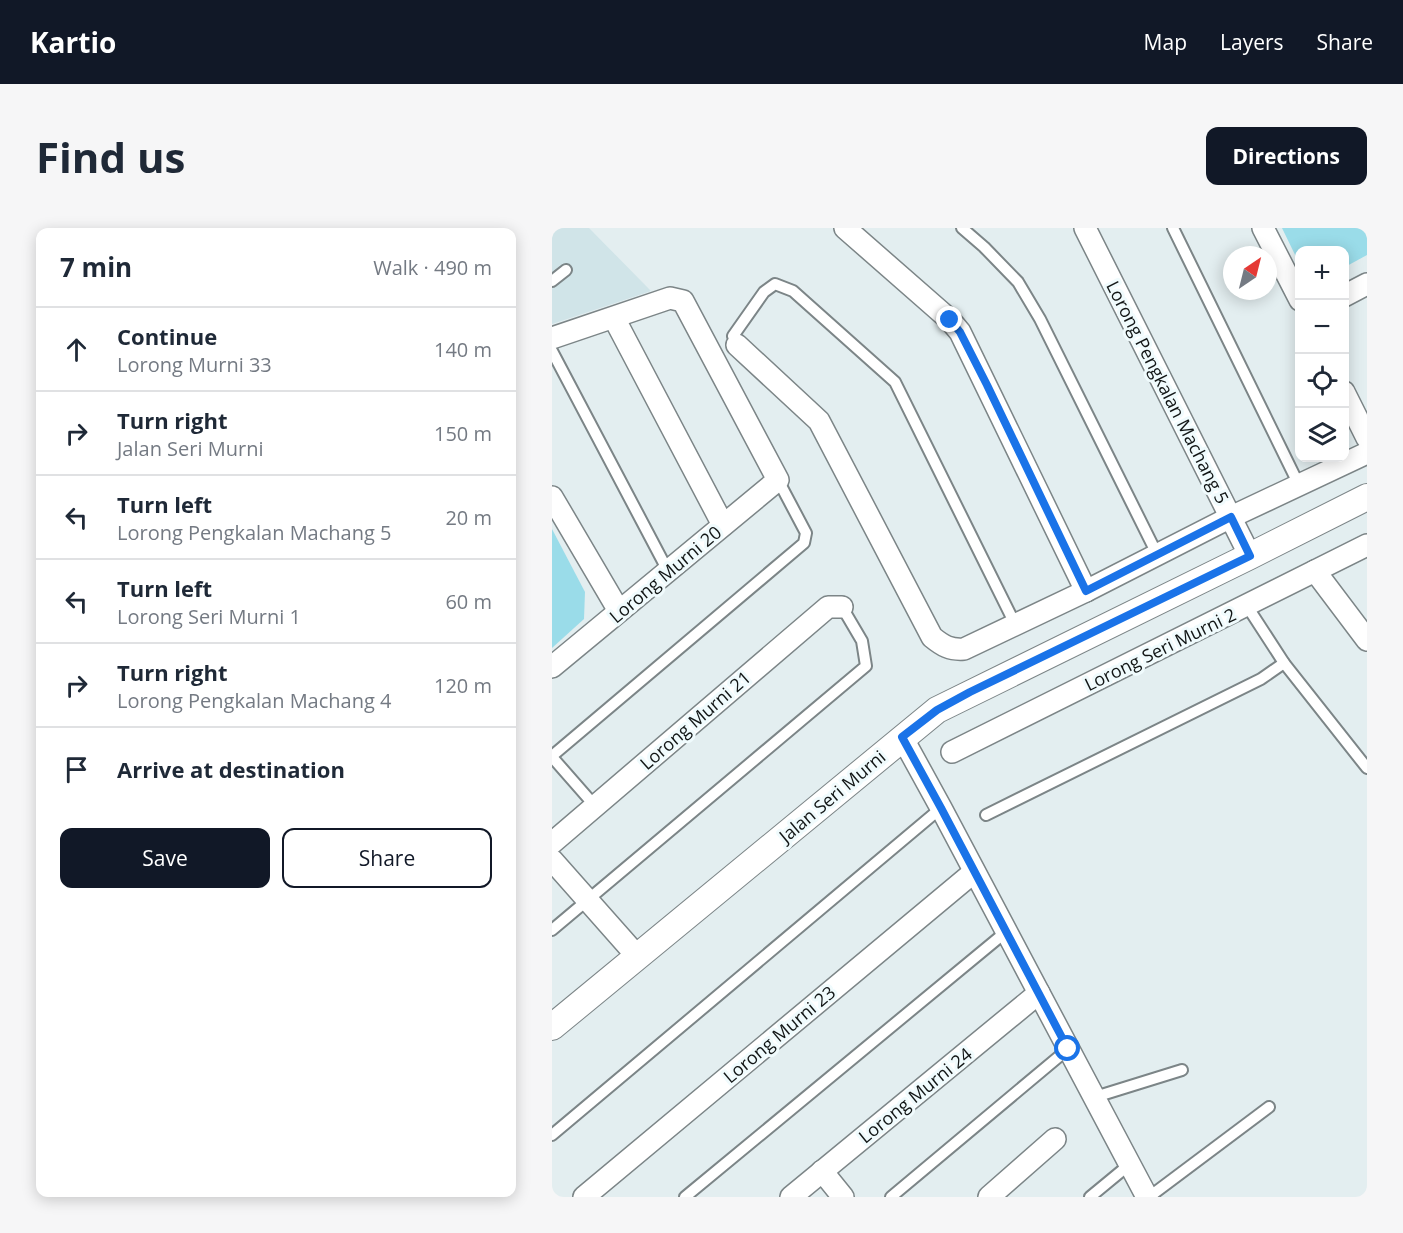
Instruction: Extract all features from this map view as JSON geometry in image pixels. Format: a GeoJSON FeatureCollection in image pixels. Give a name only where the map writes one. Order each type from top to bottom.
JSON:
{"type":"FeatureCollection","features":[{"type":"Feature","properties":{"kind":"street"},"geometry":{"type":"LineString","coordinates":[[844,228],[950,320],[960,332],[1086,591]]}},
{"type":"Feature","properties":{"kind":"street","name":"Lorong Pengkalan Machang 5"},"geometry":{"type":"LineString","coordinates":[[1084,228],[1250,556]]}},
{"type":"Feature","properties":{"kind":"street"},"geometry":{"type":"LineString","coordinates":[[1263,228],[1295,292]]}},
{"type":"Feature","properties":{"kind":"street"},"geometry":{"type":"LineString","coordinates":[[1349,293],[1367,284]]}},
{"type":"Feature","properties":{"kind":"street"},"geometry":{"type":"LineString","coordinates":[[552,338],[670,298],[683,301],[778,480]]}},
{"type":"Feature","properties":{"kind":"street"},"geometry":{"type":"LineString","coordinates":[[614,318],[723,525]]}},
{"type":"Feature","properties":{"kind":"street"},"geometry":{"type":"LineString","coordinates":[[736,345],[819,421],[932,637],[952,650],[964,649],[1086,591],[1231,517],[1367,453]]}},
{"type":"Feature","properties":{"kind":"street"},"geometry":{"type":"LineString","coordinates":[[1349,402],[1367,438]]}},
{"type":"Feature","properties":{"kind":"street","name":"Lorong Murni 20"},"geometry":{"type":"LineString","coordinates":[[552,667],[778,480]]}},
{"type":"Feature","properties":{"kind":"street"},"geometry":{"type":"LineString","coordinates":[[552,497],[619,612]]}},
{"type":"Feature","properties":{"kind":"street","name":"Jalan Seri Murni"},"geometry":{"type":"LineString","coordinates":[[552,1027],[937,710],[1367,497]]}},
{"type":"Feature","properties":{"kind":"street","name":"Lorong Seri Murni 2"},"geometry":{"type":"LineString","coordinates":[[951,752],[1367,545]]}},
{"type":"Feature","properties":{"kind":"street"},"geometry":{"type":"LineString","coordinates":[[1315,571],[1367,640]]}},
{"type":"Feature","properties":{"kind":"street","name":"Lorong Murni 21"},"geometry":{"type":"LineString","coordinates":[[552,843],[828,607],[842,608]]}},
{"type":"Feature","properties":{"kind":"street"},"geometry":{"type":"LineString","coordinates":[[902,737],[1148,1197]]}},
{"type":"Feature","properties":{"kind":"street"},"geometry":{"type":"LineString","coordinates":[[552,860],[637,957]]}},
{"type":"Feature","properties":{"kind":"street","name":"Lorong Murni 23"},"geometry":{"type":"LineString","coordinates":[[584,1197],[974,872]]}},
{"type":"Feature","properties":{"kind":"street","name":"Lorong Murni 24"},"geometry":{"type":"LineString","coordinates":[[791,1197],[1039,993]]}},
{"type":"Feature","properties":{"kind":"street"},"geometry":{"type":"LineString","coordinates":[[989,1197],[1055,1139]]}},
{"type":"Feature","properties":{"kind":"street"},"geometry":{"type":"LineString","coordinates":[[822,1171],[843,1197]]}},
{"type":"Feature","properties":{"kind":"lane"},"geometry":{"type":"LineString","coordinates":[[962,228],[1018,282],[1040,319],[1157,555]]}},
{"type":"Feature","properties":{"kind":"lane"},"geometry":{"type":"LineString","coordinates":[[1173,228],[1299,485]]}},
{"type":"Feature","properties":{"kind":"lane"},"geometry":{"type":"LineString","coordinates":[[552,281],[566,270]]}},
{"type":"Feature","properties":{"kind":"lane"},"geometry":{"type":"LineString","coordinates":[[736,345],[733,336],[764,292],[775,284],[793,291],[895,382],[1015,624]]}},
{"type":"Feature","properties":{"kind":"lane"},"geometry":{"type":"LineString","coordinates":[[552,351],[669,571]]}},
{"type":"Feature","properties":{"kind":"lane"},"geometry":{"type":"LineString","coordinates":[[595,806],[552,756],[804,543],[806,533],[778,480]]}},
{"type":"Feature","properties":{"kind":"lane"},"geometry":{"type":"LineString","coordinates":[[1247,606],[1284,663],[1367,768]]}},
{"type":"Feature","properties":{"kind":"lane"},"geometry":{"type":"LineString","coordinates":[[552,930],[866,666],[862,641],[842,608]]}},
{"type":"Feature","properties":{"kind":"lane"},"geometry":{"type":"LineString","coordinates":[[986,815],[1261,678],[1284,663]]}},
{"type":"Feature","properties":{"kind":"lane"},"geometry":{"type":"LineString","coordinates":[[552,1135],[941,808]]}},
{"type":"Feature","properties":{"kind":"lane"},"geometry":{"type":"LineString","coordinates":[[685,1197],[1007,931]]}},
{"type":"Feature","properties":{"kind":"lane"},"geometry":{"type":"LineString","coordinates":[[891,1197],[1068,1049]]}},
{"type":"Feature","properties":{"kind":"lane"},"geometry":{"type":"LineString","coordinates":[[1095,1098],[1182,1070]]}},
{"type":"Feature","properties":{"kind":"lane"},"geometry":{"type":"LineString","coordinates":[[1148,1197],[1269,1107]]}},
{"type":"Feature","properties":{"kind":"lane"},"geometry":{"type":"LineString","coordinates":[[1090,1197],[1130,1164]]}},
{"type":"Feature","properties":{"kind":"shaded area"},"geometry":{"type":"Polygon","coordinates":[[[552,228],[589,228],[651,291],[552,324],[552,228]]]}},
{"type":"Feature","properties":{"kind":"shaded area"},"geometry":{"type":"Polygon","coordinates":[[[1282,228],[1367,228],[1367,255],[1349,265],[1349,246],[1295,246],[1295,255],[1282,228]]]}},
{"type":"Feature","properties":{"kind":"shaded area"},"geometry":{"type":"Polygon","coordinates":[[[552,529],[585,592],[584,619],[552,648],[552,529]]]}},
{"type":"Feature","properties":{"kind":"route"},"geometry":{"type":"LineString","coordinates":[[950,320],[960,332],[987,385],[1086,591],[1231,517],[1250,556],[970,692],[937,710],[902,737],[1068,1049]]}}]}
